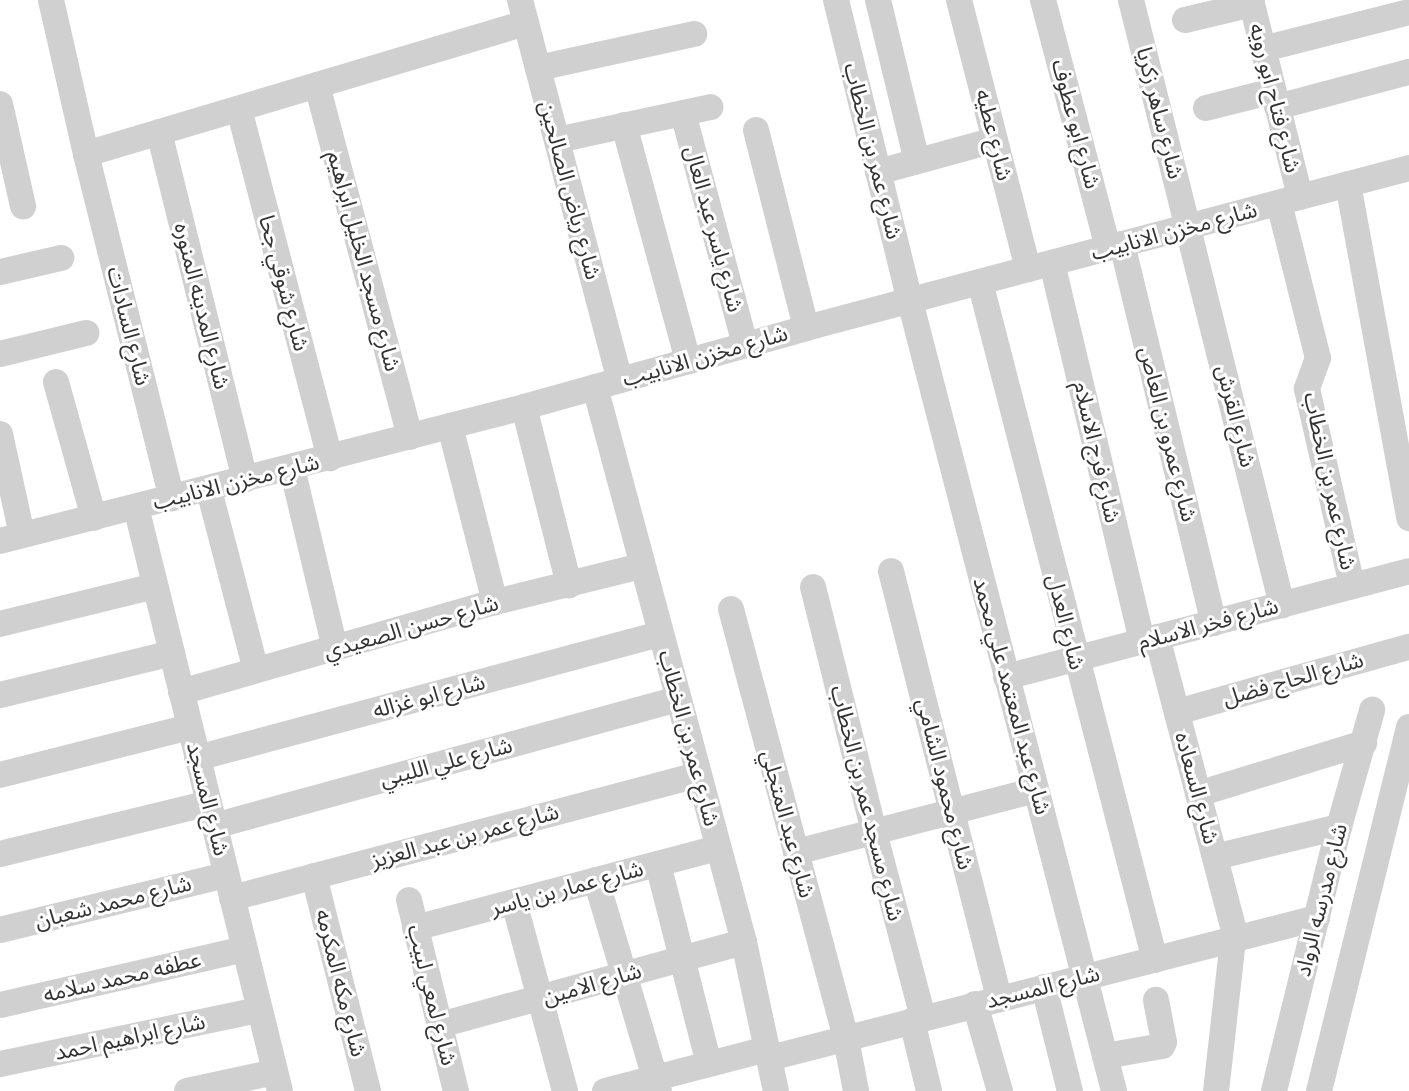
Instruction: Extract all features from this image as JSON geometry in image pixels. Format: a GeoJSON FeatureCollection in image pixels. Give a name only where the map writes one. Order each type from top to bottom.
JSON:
{"type":"FeatureCollection","features":[{"type":"Feature","properties":{"kind":"street","name":"شارع السادات"},"geometry":{"type":"LineString","coordinates":[[51,0],[86,154],[172,498]]}},
{"type":"Feature","properties":{"kind":"street","name":"شارع عمر بن الخطاب"},"geometry":{"type":"LineString","coordinates":[[836,0],[910,301]]}},
{"type":"Feature","properties":{"kind":"street"},"geometry":{"type":"LineString","coordinates":[[878,0],[917,161]]}},
{"type":"Feature","properties":{"kind":"street","name":"شارع عطيه"},"geometry":{"type":"LineString","coordinates":[[959,0],[995,140],[1040,266]]}},
{"type":"Feature","properties":{"kind":"street","name":"شارع ابو عطوف"},"geometry":{"type":"LineString","coordinates":[[1043,0],[1115,246]]}},
{"type":"Feature","properties":{"kind":"street","name":"شارع ساهر زكريا"},"geometry":{"type":"LineString","coordinates":[[1131,0],[1190,226]]}},
{"type":"Feature","properties":{"kind":"street"},"geometry":{"type":"LineString","coordinates":[[1185,20],[1251,2]]}},
{"type":"Feature","properties":{"kind":"street","name":"شارع فتاح ابو رويه"},"geometry":{"type":"LineString","coordinates":[[1251,2],[1275,99],[1289,200]]}},
{"type":"Feature","properties":{"kind":"street"},"geometry":{"type":"LineString","coordinates":[[86,154],[317,86],[524,12]]}},
{"type":"Feature","properties":{"kind":"street","name":"شارع رياض الصالحين"},"geometry":{"type":"LineString","coordinates":[[524,12],[620,380]]}},
{"type":"Feature","properties":{"kind":"street"},"geometry":{"type":"LineString","coordinates":[[1263,50],[1409,12]]}},
{"type":"Feature","properties":{"kind":"street"},"geometry":{"type":"LineString","coordinates":[[538,68],[694,34]]}},
{"type":"Feature","properties":{"kind":"street"},"geometry":{"type":"LineString","coordinates":[[1206,108],[1275,99],[1409,72]]}},
{"type":"Feature","properties":{"kind":"street","name":"شارع مسجد الخليل ابراهيم"},"geometry":{"type":"LineString","coordinates":[[317,86],[410,437]]}},
{"type":"Feature","properties":{"kind":"street"},"geometry":{"type":"LineString","coordinates":[[557,140],[711,107]]}},
{"type":"Feature","properties":{"kind":"street","name":"شارع شوقي جحا"},"geometry":{"type":"LineString","coordinates":[[239,109],[330,458]]}},
{"type":"Feature","properties":{"kind":"street","name":"شارع ياسر عبد العال"},"geometry":{"type":"LineString","coordinates":[[683,113],[745,345]]}},
{"type":"Feature","properties":{"kind":"street"},"geometry":{"type":"LineString","coordinates":[[2,118],[14,198]]}},
{"type":"Feature","properties":{"kind":"street"},"geometry":{"type":"LineString","coordinates":[[624,125],[688,361]]}},
{"type":"Feature","properties":{"kind":"street"},"geometry":{"type":"LineString","coordinates":[[756,130],[806,328]]}},
{"type":"Feature","properties":{"kind":"street","name":"شارع المدينه المنوره"},"geometry":{"type":"LineString","coordinates":[[159,132],[245,480]]}},
{"type":"Feature","properties":{"kind":"street"},"geometry":{"type":"LineString","coordinates":[[878,172],[995,140]]}},
{"type":"Feature","properties":{"kind":"street","name":"شارع مخزن الانابيب"},"geometry":{"type":"LineString","coordinates":[[11,538],[209,490],[524,407],[806,328],[1409,168]]}},
{"type":"Feature","properties":{"kind":"street"},"geometry":{"type":"LineString","coordinates":[[1348,184],[1409,518]]}},
{"type":"Feature","properties":{"kind":"street","name":"شارع عمر بن الخطاب"},"geometry":{"type":"LineString","coordinates":[[1289,200],[1318,357],[1307,389],[1352,586]]}},
{"type":"Feature","properties":{"kind":"street","name":"شارع القرش"},"geometry":{"type":"LineString","coordinates":[[1190,226],[1282,605]]}},
{"type":"Feature","properties":{"kind":"street","name":"شارع عمرو بن العاص"},"geometry":{"type":"LineString","coordinates":[[1115,246],[1214,623]]}},
{"type":"Feature","properties":{"kind":"street"},"geometry":{"type":"LineString","coordinates":[[0,272],[61,258]]}},
{"type":"Feature","properties":{"kind":"street","name":"شارع فرج الاسلام"},"geometry":{"type":"LineString","coordinates":[[1040,266],[1150,640]]}},
{"type":"Feature","properties":{"kind":"street","name":"شارع العدل"},"geometry":{"type":"LineString","coordinates":[[980,282],[1075,659],[1155,960]]}},
{"type":"Feature","properties":{"kind":"street","name":"شارع عبد المعتمد علي محمد"},"geometry":{"type":"LineString","coordinates":[[910,301],[1114,1091]]}},
{"type":"Feature","properties":{"kind":"street"},"geometry":{"type":"LineString","coordinates":[[0,354],[86,333]]}},
{"type":"Feature","properties":{"kind":"street"},"geometry":{"type":"LineString","coordinates":[[56,382],[94,518]]}},
{"type":"Feature","properties":{"kind":"street","name":"شارع عمر بن الخطاب"},"geometry":{"type":"LineString","coordinates":[[595,387],[744,942],[777,1091]]}},
{"type":"Feature","properties":{"kind":"street"},"geometry":{"type":"LineString","coordinates":[[524,407],[569,585]]}},
{"type":"Feature","properties":{"kind":"street"},"geometry":{"type":"LineString","coordinates":[[450,426],[495,602]]}},
{"type":"Feature","properties":{"kind":"street"},"geometry":{"type":"LineString","coordinates":[[0,434],[11,538]]}},
{"type":"Feature","properties":{"kind":"street"},"geometry":{"type":"LineString","coordinates":[[292,468],[335,648]]}},
{"type":"Feature","properties":{"kind":"street"},"geometry":{"type":"LineString","coordinates":[[209,490],[256,670]]}},
{"type":"Feature","properties":{"kind":"street","name":"شارع المسجد"},"geometry":{"type":"LineString","coordinates":[[136,507],[277,1082]]}},
{"type":"Feature","properties":{"kind":"street","name":"شارع حسن الصعيدي"},"geometry":{"type":"LineString","coordinates":[[181,692],[495,602],[642,566]]}},
{"type":"Feature","properties":{"kind":"street","name":"شارع محمود الشامي"},"geometry":{"type":"LineString","coordinates":[[891,571],[952,812],[987,1001],[1000,1091]]}},
{"type":"Feature","properties":{"kind":"street","name":"شارع فخر الاسلام"},"geometry":{"type":"LineString","coordinates":[[1006,677],[1409,571]]}},
{"type":"Feature","properties":{"kind":"street"},"geometry":{"type":"LineString","coordinates":[[0,624],[156,586]]}},
{"type":"Feature","properties":{"kind":"street","name":"شارع مسجد عمر بن الخطاب"},"geometry":{"type":"LineString","coordinates":[[813,587],[918,1019],[929,1091]]}},
{"type":"Feature","properties":{"kind":"street","name":"شارع عبد المتجلي"},"geometry":{"type":"LineString","coordinates":[[731,609],[846,1039],[856,1091]]}},
{"type":"Feature","properties":{"kind":"street","name":"شارع ابو غزاله"},"geometry":{"type":"LineString","coordinates":[[197,758],[660,634]]}},
{"type":"Feature","properties":{"kind":"street","name":"شارع السعاده"},"geometry":{"type":"LineString","coordinates":[[1150,640],[1177,712],[1235,939]]}},
{"type":"Feature","properties":{"kind":"street","name":"شارع الحاج فضل"},"geometry":{"type":"LineString","coordinates":[[1177,712],[1409,647]]}},
{"type":"Feature","properties":{"kind":"street"},"geometry":{"type":"LineString","coordinates":[[0,695],[172,653]]}},
{"type":"Feature","properties":{"kind":"street","name":"شارع علي الليبي"},"geometry":{"type":"LineString","coordinates":[[0,854],[212,814],[678,699]]}},
{"type":"Feature","properties":{"kind":"street","name":"شارع مدرسه الرواد"},"geometry":{"type":"LineString","coordinates":[[1274,1091],[1339,827],[1372,710]]}},
{"type":"Feature","properties":{"kind":"street"},"geometry":{"type":"LineString","coordinates":[[0,775],[190,727]]}},
{"type":"Feature","properties":{"kind":"street"},"geometry":{"type":"LineString","coordinates":[[1319,1091],[1409,727]]}},
{"type":"Feature","properties":{"kind":"street"},"geometry":{"type":"LineString","coordinates":[[1198,794],[1364,743]]}},
{"type":"Feature","properties":{"kind":"street","name":"شارع عمر بن عبد العزيز"},"geometry":{"type":"LineString","coordinates":[[229,887],[314,876],[698,775]]}},
{"type":"Feature","properties":{"kind":"street"},"geometry":{"type":"LineString","coordinates":[[796,852],[1036,790]]}},
{"type":"Feature","properties":{"kind":"street"},"geometry":{"type":"LineString","coordinates":[[1215,857],[1339,827]]}},
{"type":"Feature","properties":{"kind":"street","name":"شارع عمار بن ياسر"},"geometry":{"type":"LineString","coordinates":[[416,928],[718,848]]}},
{"type":"Feature","properties":{"kind":"street"},"geometry":{"type":"LineString","coordinates":[[658,864],[710,1064]]}},
{"type":"Feature","properties":{"kind":"street","name":"شارع مكه المكرمه"},"geometry":{"type":"LineString","coordinates":[[314,876],[368,1091]]}},
{"type":"Feature","properties":{"kind":"street"},"geometry":{"type":"LineString","coordinates":[[596,880],[657,1084]]}},
{"type":"Feature","properties":{"kind":"street","name":"شارع محمد شعبان"},"geometry":{"type":"LineString","coordinates":[[0,930],[229,887]]}},
{"type":"Feature","properties":{"kind":"street","name":"شارع لمعي لبيب"},"geometry":{"type":"LineString","coordinates":[[409,900],[456,1091]]}},
{"type":"Feature","properties":{"kind":"street"},"geometry":{"type":"LineString","coordinates":[[514,902],[565,1091]]}},
{"type":"Feature","properties":{"kind":"street","name":"شارع المسجد"},"geometry":{"type":"LineString","coordinates":[[605,1091],[657,1084],[710,1064],[846,1039],[1317,918]]}},
{"type":"Feature","properties":{"kind":"street"},"geometry":{"type":"LineString","coordinates":[[1216,1091],[1235,939]]}},
{"type":"Feature","properties":{"kind":"street","name":"شارع الامين"},"geometry":{"type":"LineString","coordinates":[[440,1025],[744,942]]}},
{"type":"Feature","properties":{"kind":"street","name":"عطفه محمد سلامه"},"geometry":{"type":"LineString","coordinates":[[0,1005],[245,949]]}},
{"type":"Feature","properties":{"kind":"street"},"geometry":{"type":"LineString","coordinates":[[1044,987],[1070,1091]]}},
{"type":"Feature","properties":{"kind":"street"},"geometry":{"type":"LineString","coordinates":[[1105,1056],[1162,1046],[1164,1042],[1156,1000]]}},
{"type":"Feature","properties":{"kind":"street","name":"شارع ابراهيم احمد"},"geometry":{"type":"LineString","coordinates":[[0,1064],[260,1010]]}},
{"type":"Feature","properties":{"kind":"street"},"geometry":{"type":"LineString","coordinates":[[187,1091],[277,1082]]}}]}
